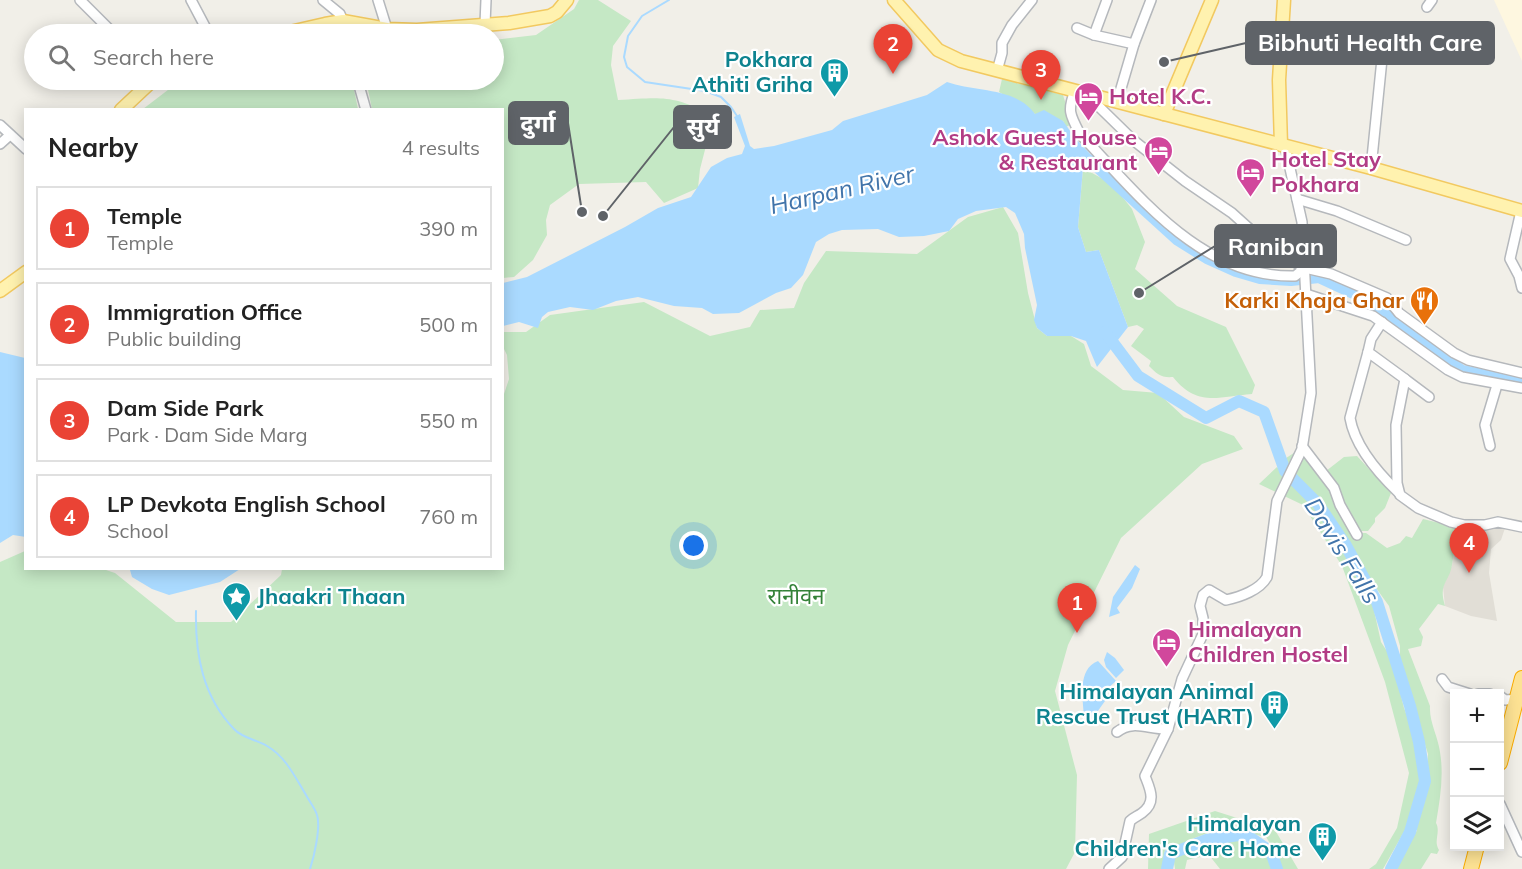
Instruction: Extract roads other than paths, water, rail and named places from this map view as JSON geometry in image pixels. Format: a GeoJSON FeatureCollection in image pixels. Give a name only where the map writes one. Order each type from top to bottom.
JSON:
{"type":"FeatureCollection","features":[{"type":"Feature","properties":{"kind":"highway"},"geometry":{"type":"LineString","coordinates":[[1504,750],[1519,699],[1522,678]]}},
{"type":"Feature","properties":{"kind":"highway"},"geometry":{"type":"LineString","coordinates":[[1471,869],[1476,851]]}},
{"type":"Feature","properties":{"kind":"main road"},"geometry":{"type":"LineString","coordinates":[[485,24],[550,16],[557,12],[567,0]]}},
{"type":"Feature","properties":{"kind":"main road"},"geometry":{"type":"LineString","coordinates":[[894,0],[938,50],[961,61],[1371,168],[1522,211]]}},
{"type":"Feature","properties":{"kind":"main road"},"geometry":{"type":"LineString","coordinates":[[1164,114],[1212,0]]}},
{"type":"Feature","properties":{"kind":"main road"},"geometry":{"type":"LineString","coordinates":[[1283,145],[1279,80],[1284,0]]}},
{"type":"Feature","properties":{"kind":"main road"},"geometry":{"type":"LineString","coordinates":[[326,24],[343,21],[349,24]]}},
{"type":"Feature","properties":{"kind":"main road"},"geometry":{"type":"LineString","coordinates":[[123,108],[142,90]]}},
{"type":"Feature","properties":{"kind":"main road"},"geometry":{"type":"LineString","coordinates":[[0,291],[24,273]]}},
{"type":"Feature","properties":{"kind":"street"},"geometry":{"type":"LineString","coordinates":[[80,0],[104,24]]}},
{"type":"Feature","properties":{"kind":"street"},"geometry":{"type":"LineString","coordinates":[[191,0],[204,24]]}},
{"type":"Feature","properties":{"kind":"street"},"geometry":{"type":"LineString","coordinates":[[323,0],[340,14],[343,21]]}},
{"type":"Feature","properties":{"kind":"street"},"geometry":{"type":"LineString","coordinates":[[378,0],[385,24]]}},
{"type":"Feature","properties":{"kind":"street"},"geometry":{"type":"LineString","coordinates":[[485,24],[486,0]]}},
{"type":"Feature","properties":{"kind":"street"},"geometry":{"type":"LineString","coordinates":[[998,71],[1003,40],[1032,0]]}},
{"type":"Feature","properties":{"kind":"street"},"geometry":{"type":"LineString","coordinates":[[1094,35],[1107,0]]}},
{"type":"Feature","properties":{"kind":"street"},"geometry":{"type":"LineString","coordinates":[[1118,102],[1134,44],[1151,0]]}},
{"type":"Feature","properties":{"kind":"street"},"geometry":{"type":"LineString","coordinates":[[1077,28],[1094,35],[1134,44]]}},
{"type":"Feature","properties":{"kind":"street"},"geometry":{"type":"LineString","coordinates":[[1371,168],[1383,49]]}},
{"type":"Feature","properties":{"kind":"street"},"geometry":{"type":"LineString","coordinates":[[360,90],[365,108]]}},
{"type":"Feature","properties":{"kind":"street"},"geometry":{"type":"LineString","coordinates":[[1305,271],[1295,276],[1262,274],[1212,256],[1182,237],[1080,134],[1072,119],[1069,105],[1081,92],[1133,140],[1185,181],[1232,213],[1273,250],[1305,271],[1331,274],[1387,298],[1399,313],[1454,353],[1468,360],[1522,374]]}},
{"type":"Feature","properties":{"kind":"street"},"geometry":{"type":"LineString","coordinates":[[0,125],[24,147]]}},
{"type":"Feature","properties":{"kind":"street"},"geometry":{"type":"LineString","coordinates":[[0,144],[10,135]]}},
{"type":"Feature","properties":{"kind":"street"},"geometry":{"type":"LineString","coordinates":[[1109,869],[1122,857],[1130,821],[1144,812],[1151,802],[1152,792],[1145,776],[1168,729],[1182,679],[1203,634],[1200,606],[1203,595],[1209,590],[1226,600],[1264,584],[1267,577],[1278,497],[1302,447],[1311,393],[1302,222],[1283,145]]}},
{"type":"Feature","properties":{"kind":"street"},"geometry":{"type":"LineString","coordinates":[[1296,199],[1337,211],[1406,240]]}},
{"type":"Feature","properties":{"kind":"street"},"geometry":{"type":"LineString","coordinates":[[1522,211],[1510,259],[1520,276],[1522,288]]}},
{"type":"Feature","properties":{"kind":"street"},"geometry":{"type":"LineString","coordinates":[[1306,289],[1373,316],[1448,370],[1462,377],[1522,388]]}},
{"type":"Feature","properties":{"kind":"street"},"geometry":{"type":"LineString","coordinates":[[1382,322],[1371,339],[1350,418],[1354,433],[1375,468],[1400,495],[1418,508],[1451,522],[1464,525],[1485,525],[1498,522],[1522,527]]}},
{"type":"Feature","properties":{"kind":"street"},"geometry":{"type":"LineString","coordinates":[[1368,352],[1429,397]]}},
{"type":"Feature","properties":{"kind":"street"},"geometry":{"type":"LineString","coordinates":[[1400,495],[1397,483],[1396,425],[1405,379]]}},
{"type":"Feature","properties":{"kind":"street"},"geometry":{"type":"LineString","coordinates":[[1490,446],[1485,425],[1497,385]]}},
{"type":"Feature","properties":{"kind":"street"},"geometry":{"type":"LineString","coordinates":[[1302,447],[1334,488],[1340,505],[1357,536]]}},
{"type":"Feature","properties":{"kind":"street"},"geometry":{"type":"LineString","coordinates":[[1442,679],[1448,687],[1455,689]]}},
{"type":"Feature","properties":{"kind":"street"},"geometry":{"type":"LineString","coordinates":[[1504,699],[1519,699]]}},
{"type":"Feature","properties":{"kind":"street"},"geometry":{"type":"LineString","coordinates":[[1117,732],[1124,727],[1135,725],[1168,729]]}},
{"type":"Feature","properties":{"kind":"street"},"geometry":{"type":"LineString","coordinates":[[1504,813],[1522,852]]}},
{"type":"Feature","properties":{"kind":"water","name":"Harpan River"},"geometry":{"type":"Polygon","coordinates":[[[947,82],[1017,99],[1035,114],[1044,110],[1063,121],[1094,158],[1083,168],[1078,227],[1086,252],[1099,250],[1128,327],[1097,367],[1086,341],[1071,336],[1047,336],[1037,328],[1034,320],[1037,305],[1024,234],[1015,213],[1006,207],[976,211],[958,219],[949,231],[924,236],[899,237],[878,229],[842,230],[829,234],[816,242],[803,275],[791,288],[776,293],[739,313],[713,314],[702,308],[674,306],[638,297],[616,301],[593,310],[570,307],[548,312],[542,317],[538,328],[519,322],[504,326],[504,283],[527,277],[658,208],[691,197],[711,167],[727,158],[742,154],[745,146],[734,117],[740,114],[750,146],[754,149],[774,146],[832,130],[843,121],[927,95],[947,82]]]}},
{"type":"Feature","properties":{"kind":"water"},"geometry":{"type":"Polygon","coordinates":[[[0,352],[24,358],[24,537],[13,535],[0,543],[0,352]]]}},
{"type":"Feature","properties":{"kind":"water"},"geometry":{"type":"Polygon","coordinates":[[[1135,565],[1140,569],[1132,588],[1117,608],[1120,613],[1109,617],[1113,597],[1135,565]]]}},
{"type":"Feature","properties":{"kind":"water"},"geometry":{"type":"Polygon","coordinates":[[[130,570],[238,570],[220,582],[169,595],[152,589],[132,577],[130,570]]]}},
{"type":"Feature","properties":{"kind":"water"},"geometry":{"type":"Polygon","coordinates":[[[1107,652],[1124,670],[1116,678],[1106,667],[1104,660],[1107,652]]]}},
{"type":"Feature","properties":{"kind":"water"},"geometry":{"type":"Polygon","coordinates":[[[1098,661],[1116,681],[1107,689],[1105,701],[1090,722],[1084,717],[1082,693],[1084,677],[1091,665],[1098,661]]]}},
{"type":"Feature","properties":{"kind":"waterway"},"geometry":{"type":"LineString","coordinates":[[669,0],[642,16],[628,36],[624,57],[627,67],[645,82],[705,91],[721,97],[737,116]]}},
{"type":"Feature","properties":{"kind":"waterway"},"geometry":{"type":"LineString","coordinates":[[1091,161],[1178,240],[1207,258],[1236,271],[1260,278],[1291,280],[1319,277],[1373,302],[1433,351],[1462,371],[1522,383]]}},
{"type":"Feature","properties":{"kind":"waterway","name":"Davis Falls"},"geometry":{"type":"LineString","coordinates":[[1105,332],[1138,376],[1206,418],[1239,401],[1264,412],[1285,471],[1318,504],[1345,544],[1377,602],[1410,706],[1425,781],[1410,832],[1391,869]]}},
{"type":"Feature","properties":{"kind":"waterway"},"geometry":{"type":"LineString","coordinates":[[196,611],[199,659],[208,689],[223,717],[237,732],[267,746],[280,756],[294,774],[316,812],[318,834],[310,869]]}},
{"type":"Feature","properties":{"kind":"waterway","name":"Davis Falls"},"geometry":{"type":"LineString","coordinates":[[1167,869],[1170,854],[1206,840],[1245,834],[1271,852],[1277,869]]}},
{"type":"Feature","properties":{"kind":"place","name":"Bibhuti Health Care"},"geometry":{"type":"Point","coordinates":[1164,62]}},
{"type":"Feature","properties":{"kind":"place","name":"Immigration Office"},"geometry":{"type":"Point","coordinates":[893,74]}},
{"type":"Feature","properties":{"kind":"place","name":"Pokhara Athiti Griha"},"geometry":{"type":"Point","coordinates":[834,98]}},
{"type":"Feature","properties":{"kind":"place","name":"Dam Side Park"},"geometry":{"type":"Point","coordinates":[1041,100]}},
{"type":"Feature","properties":{"kind":"place","name":"Hotel K.C."},"geometry":{"type":"Point","coordinates":[1088,122]}},
{"type":"Feature","properties":{"kind":"place","name":"Ashok Guest House & Restaurant"},"geometry":{"type":"Point","coordinates":[1158,176]}},
{"type":"Feature","properties":{"kind":"place","name":"Hotel Stay Pokhara"},"geometry":{"type":"Point","coordinates":[1250,198]}},
{"type":"Feature","properties":{"kind":"place","name":"दुर्गा"},"geometry":{"type":"Point","coordinates":[582,212]}},
{"type":"Feature","properties":{"kind":"place","name":"सुर्य"},"geometry":{"type":"Point","coordinates":[603,216]}},
{"type":"Feature","properties":{"kind":"place","name":"Raniban"},"geometry":{"type":"Point","coordinates":[1139,293]}},
{"type":"Feature","properties":{"kind":"place","name":"Karki Khaja Ghar"},"geometry":{"type":"Point","coordinates":[1425,326]}},
{"type":"Feature","properties":{"kind":"place","name":"LP Devkota English School"},"geometry":{"type":"Point","coordinates":[1469,573]}},
{"type":"Feature","properties":{"kind":"place","name":"Jhaakri Thaan"},"geometry":{"type":"Point","coordinates":[236,622]}},
{"type":"Feature","properties":{"kind":"place","name":"Temple"},"geometry":{"type":"Point","coordinates":[1077,633]}},
{"type":"Feature","properties":{"kind":"place","name":"Himalayan Children Hostel"},"geometry":{"type":"Point","coordinates":[1167,668]}},
{"type":"Feature","properties":{"kind":"place","name":"Himalayan Animal Rescue Trust (HART)"},"geometry":{"type":"Point","coordinates":[1275,730]}},
{"type":"Feature","properties":{"kind":"place","name":"Himalayan Children's Care Home"},"geometry":{"type":"Point","coordinates":[1322,862]}},
{"type":"Feature","properties":{"kind":"park label","name":"रानीवन"},"geometry":{"type":"Point","coordinates":[796,596]}}]}
